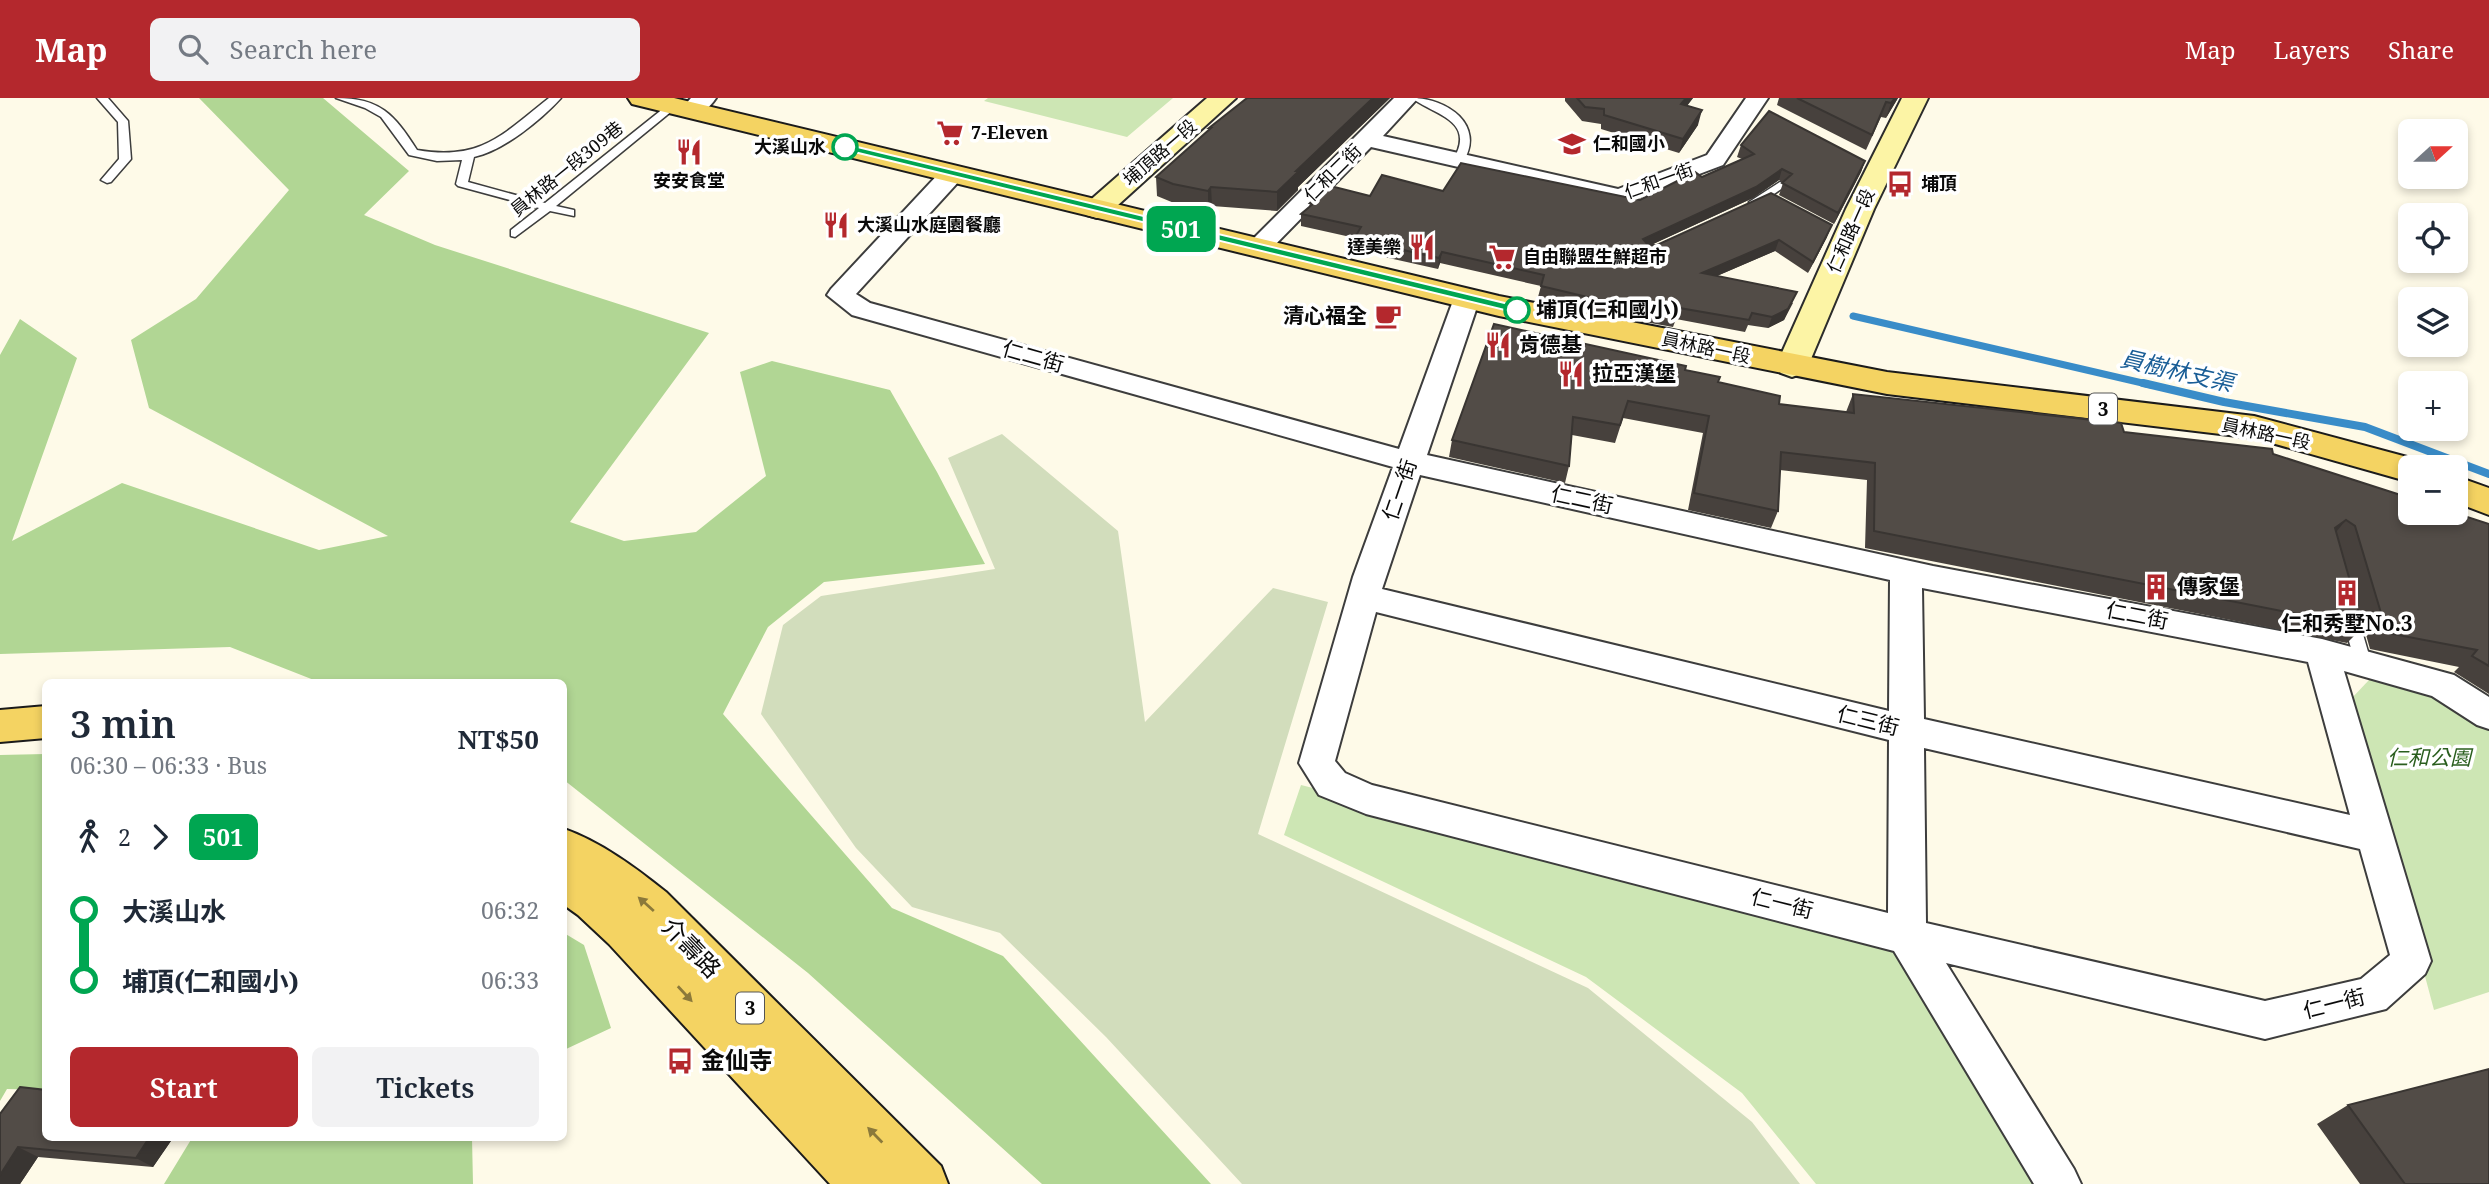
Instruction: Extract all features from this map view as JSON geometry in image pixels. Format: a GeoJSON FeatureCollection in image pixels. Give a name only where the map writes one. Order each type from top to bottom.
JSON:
{"type":"FeatureCollection","features":[{"type":"Feature","properties":{"kind":"main road","name":"埔頂路一段"},"geometry":{"type":"LineString","coordinates":[[1085,206],[1195,98]]}},
{"type":"Feature","properties":{"kind":"main road","name":"埔頂路一段"},"geometry":{"type":"LineString","coordinates":[[1085,206],[1223,98]]}},
{"type":"Feature","properties":{"kind":"main road","name":"仁和路一段"},"geometry":{"type":"LineString","coordinates":[[1791,366],[1868,163],[1915,98]]}},
{"type":"Feature","properties":{"kind":"main road","name":"員林路一段"},"geometry":{"type":"LineString","coordinates":[[674,102],[952,174],[1467,299],[1791,366],[1887,383],[2254,427],[2398,468]]}},
{"type":"Feature","properties":{"kind":"main road"},"geometry":{"type":"LineString","coordinates":[[2468,493],[2489,502]]}},
{"type":"Feature","properties":{"kind":"main road"},"geometry":{"type":"LineString","coordinates":[[0,703],[42,700]]}},
{"type":"Feature","properties":{"kind":"main road"},"geometry":{"type":"LineString","coordinates":[[0,726],[42,722]]}},
{"type":"Feature","properties":{"kind":"main road","name":"介壽路"},"geometry":{"type":"LineString","coordinates":[[567,850],[627,887],[650,906],[923,1184]]}},
{"type":"Feature","properties":{"kind":"main road","name":"介壽路"},"geometry":{"type":"LineString","coordinates":[[567,883],[594,901],[625,930],[865,1184]]}},
{"type":"Feature","properties":{"kind":"street","name":"仁和二街"},"geometry":{"type":"LineString","coordinates":[[1258,248],[1407,98]]}},
{"type":"Feature","properties":{"kind":"street","name":"仁和一街"},"geometry":{"type":"LineString","coordinates":[[1366,139],[1620,197],[1715,160],[1755,101]]}},
{"type":"Feature","properties":{"kind":"street"},"geometry":{"type":"LineString","coordinates":[[1755,101],[1776,116]]}},
{"type":"Feature","properties":{"kind":"street","name":"仁二街"},"geometry":{"type":"LineString","coordinates":[[952,174],[841,295],[861,309],[1410,462],[1906,572],[2322,652],[2442,685],[2489,715]]}},
{"type":"Feature","properties":{"kind":"street","name":"仁一街"},"geometry":{"type":"LineString","coordinates":[[1467,299],[1364,597],[1317,763],[1332,784],[1366,799],[1907,936],[2265,1020],[2372,996],[2411,961],[2322,652]]}},
{"type":"Feature","properties":{"kind":"street"},"geometry":{"type":"LineString","coordinates":[[1906,572],[1907,936],[2059,1184]]}},
{"type":"Feature","properties":{"kind":"street","name":"仁三街"},"geometry":{"type":"LineString","coordinates":[[1364,597],[1906,730],[2375,836]]}},
{"type":"Feature","properties":{"kind":"lane"},"geometry":{"type":"LineString","coordinates":[[102,98],[122,121],[125,159],[107,180]]}},
{"type":"Feature","properties":{"kind":"lane"},"geometry":{"type":"LineString","coordinates":[[341,98],[375,106],[392,120],[413,153],[437,159],[468,157],[490,148],[556,98]]}},
{"type":"Feature","properties":{"kind":"lane"},"geometry":{"type":"LineString","coordinates":[[1417,98],[1450,114],[1465,134],[1466,146],[1459,160]]}},
{"type":"Feature","properties":{"kind":"lane","name":"員林路一段309巷"},"geometry":{"type":"LineString","coordinates":[[515,233],[674,102]]}},
{"type":"Feature","properties":{"kind":"lane"},"geometry":{"type":"LineString","coordinates":[[468,157],[462,184],[569,213]]}},
{"type":"Feature","properties":{"kind":"lane"},"geometry":{"type":"LineString","coordinates":[[1746,207],[1771,199],[1780,185]]}},
{"type":"Feature","properties":{"kind":"lane"},"geometry":{"type":"LineString","coordinates":[[2344,596],[2363,662]]}},
{"type":"Feature","properties":{"kind":"green space"},"geometry":{"type":"Polygon","coordinates":[[[199,98],[323,98],[409,171],[364,215],[435,245],[709,333],[570,522],[624,541],[696,532],[766,476],[740,372],[772,361],[890,390],[985,564],[824,582],[768,627],[723,714],[892,908],[1003,956],[1211,1184],[1042,1184],[808,973],[567,782],[567,679],[311,679],[230,647],[0,654],[0,355],[20,319],[77,358],[12,541],[122,483],[319,550],[388,536],[149,408],[131,340],[196,299],[289,190],[199,98]]]}},
{"type":"Feature","properties":{"kind":"green space"},"geometry":{"type":"Polygon","coordinates":[[[988,98],[1173,98],[1127,137],[984,101],[988,98]]]}},
{"type":"Feature","properties":{"kind":"green space"},"geometry":{"type":"Polygon","coordinates":[[[1002,434],[1118,531],[1145,722],[1273,588],[1328,602],[1258,834],[1588,988],[1752,1122],[1800,1184],[1242,1184],[1106,1037],[1000,933],[912,907],[856,848],[761,714],[783,625],[821,596],[995,569],[948,458],[1002,434]]]}},
{"type":"Feature","properties":{"kind":"green space","name":"仁和公園"},"geometry":{"type":"Polygon","coordinates":[[[2369,680],[2388,680],[2420,686],[2446,698],[2489,725],[2489,992],[2434,1010],[2351,699],[2369,680]]]}},
{"type":"Feature","properties":{"kind":"green space"},"geometry":{"type":"Polygon","coordinates":[[[42,754],[42,1090],[7,1089],[0,1101],[0,755],[42,754]]]}},
{"type":"Feature","properties":{"kind":"green space"},"geometry":{"type":"Polygon","coordinates":[[[1301,785],[1905,937],[2052,1184],[1816,1184],[1742,1093],[1586,977],[1284,835],[1301,785]]]}},
{"type":"Feature","properties":{"kind":"green space"},"geometry":{"type":"Polygon","coordinates":[[[567,935],[584,945],[611,1028],[567,1049],[567,935]]]}},
{"type":"Feature","properties":{"kind":"green space"},"geometry":{"type":"Polygon","coordinates":[[[190,1141],[472,1141],[473,1184],[164,1184],[190,1141]]]}},
{"type":"Feature","properties":{"kind":"building"},"geometry":{"type":"Polygon","coordinates":[[[1247,98],[1373,98],[1277,192],[1211,187],[1208,191],[1173,184],[1156,177],[1209,128],[1247,98]]]}},
{"type":"Feature","properties":{"kind":"building"},"geometry":{"type":"Polygon","coordinates":[[[1577,98],[1686,98],[1681,104],[1702,110],[1683,139],[1604,115],[1604,109],[1585,107],[1577,98]]]}},
{"type":"Feature","properties":{"kind":"building"},"geometry":{"type":"Polygon","coordinates":[[[1797,98],[1895,98],[1891,103],[1886,102],[1872,135],[1797,98]]]}},
{"type":"Feature","properties":{"kind":"building"},"geometry":{"type":"Polygon","coordinates":[[[1769,111],[1865,161],[1838,213],[1782,183],[1792,174],[1782,169],[1756,187],[1643,239],[1648,245],[1657,245],[1771,193],[1832,225],[1813,262],[1779,240],[1702,273],[1797,292],[1788,309],[1772,317],[1752,313],[1749,320],[1679,308],[1676,316],[1625,306],[1541,286],[1544,275],[1442,252],[1439,258],[1354,239],[1361,227],[1301,214],[1314,203],[1310,203],[1327,185],[1370,196],[1382,175],[1443,191],[1461,163],[1640,200],[1695,172],[1702,177],[1754,154],[1741,145],[1769,111]]]}},
{"type":"Feature","properties":{"kind":"building"},"geometry":{"type":"Polygon","coordinates":[[[1494,324],[1686,366],[1685,370],[1720,377],[1718,382],[1780,396],[1779,404],[1854,413],[1853,394],[2121,423],[2124,432],[2272,449],[2273,454],[2398,494],[2398,525],[2468,525],[2468,517],[2489,524],[2489,666],[2472,656],[2477,650],[2387,633],[2355,526],[2346,520],[2335,528],[2363,627],[1874,531],[1875,463],[1781,452],[1778,511],[1694,493],[1709,416],[1628,401],[1620,425],[1573,417],[1569,466],[1452,440],[1494,324]]]}},
{"type":"Feature","properties":{"kind":"building"},"geometry":{"type":"Polygon","coordinates":[[[2489,1069],[2489,1184],[2405,1184],[2348,1105],[2489,1069]]]}},
{"type":"Feature","properties":{"kind":"building"},"geometry":{"type":"Polygon","coordinates":[[[20,1087],[42,1090],[42,1141],[147,1141],[136,1158],[18,1147],[0,1175],[0,1114],[20,1087]]]}},
{"type":"Feature","properties":{"kind":"waterway","name":"員樹林支渠"},"geometry":{"type":"LineString","coordinates":[[1853,316],[2151,385]]}},
{"type":"Feature","properties":{"kind":"waterway","name":"員樹林支渠"},"geometry":{"type":"LineString","coordinates":[[2143,383],[2224,402],[2365,427],[2489,474]]}},
{"type":"Feature","properties":{"kind":"bus line","name":"501"},"geometry":{"type":"LineString","coordinates":[[845,147],[1517,310]]}},
{"type":"Feature","properties":{"kind":"place","name":"7-Eleven"},"geometry":{"type":"Point","coordinates":[950,133]}},
{"type":"Feature","properties":{"kind":"place","name":"仁和國小"},"geometry":{"type":"Point","coordinates":[1572,144]}},
{"type":"Feature","properties":{"kind":"place","name":"大溪山水"},"geometry":{"type":"Point","coordinates":[845,147]}},
{"type":"Feature","properties":{"kind":"place","name":"安安食堂"},"geometry":{"type":"Point","coordinates":[689,152]}},
{"type":"Feature","properties":{"kind":"place","name":"埔頂"},"geometry":{"type":"Point","coordinates":[1900,184]}},
{"type":"Feature","properties":{"kind":"place","name":"大溪山水庭園餐廳"},"geometry":{"type":"Point","coordinates":[836,225]}},
{"type":"Feature","properties":{"kind":"place","name":"達美樂"},"geometry":{"type":"Point","coordinates":[1422,247]}},
{"type":"Feature","properties":{"kind":"place","name":"自由聯盟生鮮超市"},"geometry":{"type":"Point","coordinates":[1502,257]}},
{"type":"Feature","properties":{"kind":"place","name":"埔頂(仁和國小)"},"geometry":{"type":"Point","coordinates":[1517,310]}},
{"type":"Feature","properties":{"kind":"place","name":"清心福全"},"geometry":{"type":"Point","coordinates":[1388,316]}},
{"type":"Feature","properties":{"kind":"place","name":"肯德基"},"geometry":{"type":"Point","coordinates":[1498,345]}},
{"type":"Feature","properties":{"kind":"place","name":"拉亞漢堡"},"geometry":{"type":"Point","coordinates":[1571,374]}},
{"type":"Feature","properties":{"kind":"place","name":"傳家堡"},"geometry":{"type":"Point","coordinates":[2156,587]}},
{"type":"Feature","properties":{"kind":"place","name":"仁和秀墅No.3"},"geometry":{"type":"Point","coordinates":[2347,593]}},
{"type":"Feature","properties":{"kind":"place","name":"金仙寺"},"geometry":{"type":"Point","coordinates":[680,1061]}}]}
